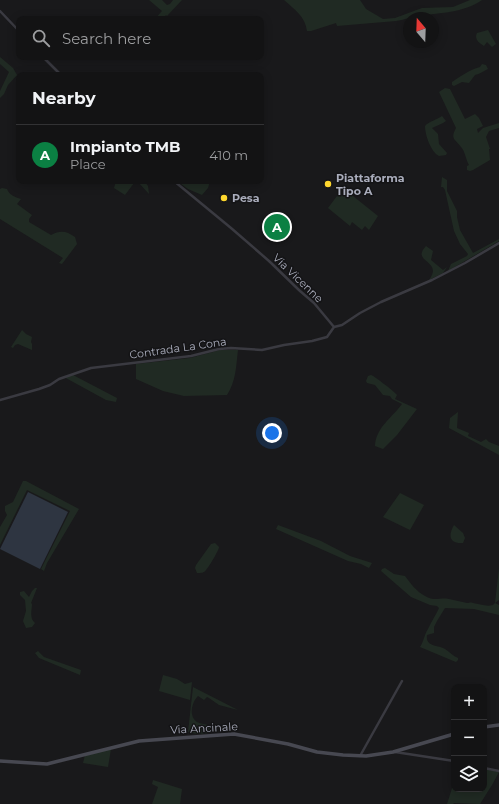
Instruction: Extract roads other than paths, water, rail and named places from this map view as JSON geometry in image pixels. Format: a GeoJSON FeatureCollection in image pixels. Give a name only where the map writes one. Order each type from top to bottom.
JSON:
{"type":"FeatureCollection","features":[{"type":"Feature","properties":{"kind":"main road"},"geometry":{"type":"LineString","coordinates":[[487,727],[499,725]]}},
{"type":"Feature","properties":{"kind":"main road","name":"Via Ancinale"},"geometry":{"type":"LineString","coordinates":[[0,760],[47,764],[139,741],[234,734],[288,744],[317,752],[360,756],[393,752],[451,735]]}},
{"type":"Feature","properties":{"kind":"street"},"geometry":{"type":"LineString","coordinates":[[0,11],[16,29]]}},
{"type":"Feature","properties":{"kind":"street"},"geometry":{"type":"LineString","coordinates":[[46,60],[58,72]]}},
{"type":"Feature","properties":{"kind":"street","name":"Via Vicenne"},"geometry":{"type":"LineString","coordinates":[[178,184],[232,228],[300,291],[314,302],[334,327]]}},
{"type":"Feature","properties":{"kind":"street","name":"Contrada La Cona"},"geometry":{"type":"LineString","coordinates":[[0,400],[40,389],[64,377],[91,368],[191,356],[219,349],[231,348],[262,350],[284,345],[312,342],[327,337],[334,327],[342,325],[360,313],[465,264],[499,243]]}},
{"type":"Feature","properties":{"kind":"street"},"geometry":{"type":"LineString","coordinates":[[360,756],[402,681]]}},
{"type":"Feature","properties":{"kind":"street"},"geometry":{"type":"LineString","coordinates":[[393,752],[451,761]]}},
{"type":"Feature","properties":{"kind":"street"},"geometry":{"type":"LineString","coordinates":[[487,769],[499,771]]}},
{"type":"Feature","properties":{"kind":"water"},"geometry":{"type":"Polygon","coordinates":[[[28,492],[68,512],[40,569],[0,549],[28,492]]]}},
{"type":"Feature","properties":{"kind":"place","name":"Piattaforma Tipo A"},"geometry":{"type":"Point","coordinates":[328,184]}},
{"type":"Feature","properties":{"kind":"place","name":"Pesa"},"geometry":{"type":"Point","coordinates":[224,198]}},
{"type":"Feature","properties":{"kind":"place","name":"Impianto TMB"},"geometry":{"type":"Point","coordinates":[277,227]}}]}
